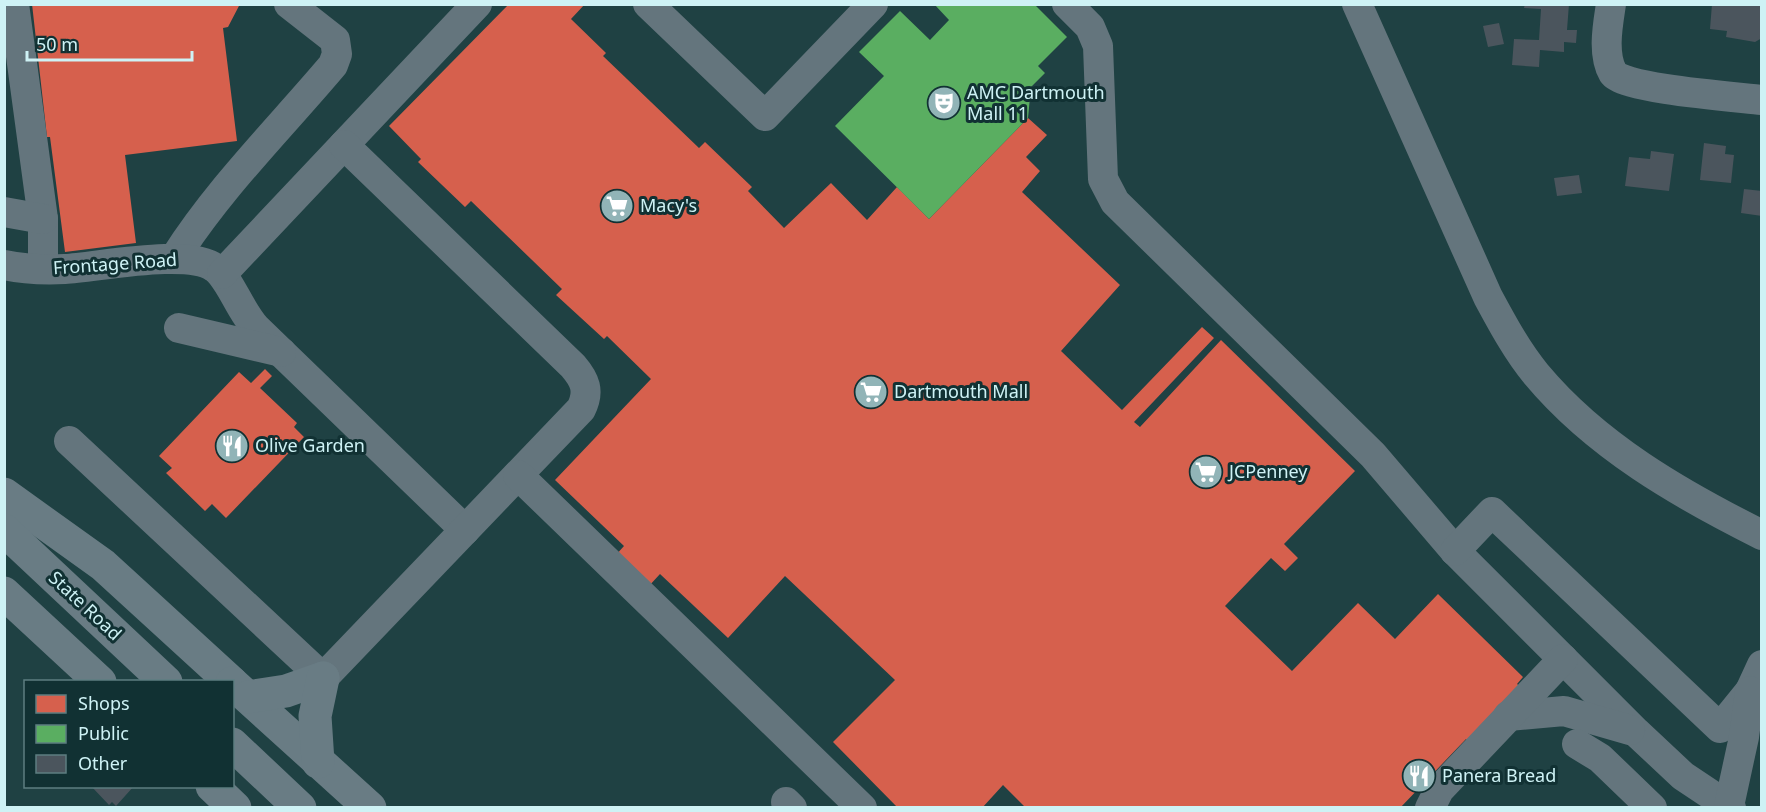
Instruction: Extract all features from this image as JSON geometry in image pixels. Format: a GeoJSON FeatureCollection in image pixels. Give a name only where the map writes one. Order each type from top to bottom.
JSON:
{"type":"FeatureCollection","features":[{"type":"Feature","properties":{"kind":"main road"},"geometry":{"type":"LineString","coordinates":[[4,494],[104,565],[229,680]]}},
{"type":"Feature","properties":{"kind":"main road","name":"State Road"},"geometry":{"type":"LineString","coordinates":[[4,530],[164,680]]}},
{"type":"Feature","properties":{"kind":"main road"},"geometry":{"type":"LineString","coordinates":[[4,592],[99,680]]}},
{"type":"Feature","properties":{"kind":"main road"},"geometry":{"type":"LineString","coordinates":[[237,687],[286,691],[323,678]]}},
{"type":"Feature","properties":{"kind":"main road"},"geometry":{"type":"LineString","coordinates":[[318,762],[315,716],[323,678]]}},
{"type":"Feature","properties":{"kind":"main road"},"geometry":{"type":"LineString","coordinates":[[237,687],[370,807]]}},
{"type":"Feature","properties":{"kind":"main road"},"geometry":{"type":"LineString","coordinates":[[234,746],[300,807]]}},
{"type":"Feature","properties":{"kind":"main road"},"geometry":{"type":"LineString","coordinates":[[214,788],[235,807]]}},
{"type":"Feature","properties":{"kind":"street"},"geometry":{"type":"LineString","coordinates":[[14,4],[43,219],[43,268]]}},
{"type":"Feature","properties":{"kind":"street"},"geometry":{"type":"LineString","coordinates":[[174,259],[196,223],[231,179],[333,65],[337,54],[335,40],[289,4]]}},
{"type":"Feature","properties":{"kind":"street"},"geometry":{"type":"LineString","coordinates":[[465,530],[246,317],[222,274],[477,4]]}},
{"type":"Feature","properties":{"kind":"street"},"geometry":{"type":"LineString","coordinates":[[648,4],[765,116],[873,4]]}},
{"type":"Feature","properties":{"kind":"street"},"geometry":{"type":"LineString","coordinates":[[1067,4],[1090,27],[1098,46],[1102,167],[1107,189],[1115,202],[1373,455],[1455,552],[1636,732],[1683,776],[1730,807],[1756,678]]}},
{"type":"Feature","properties":{"kind":"street"},"geometry":{"type":"LineString","coordinates":[[1357,4],[1488,297],[1536,374],[1581,418],[1656,477],[1713,511],[1761,535]]}},
{"type":"Feature","properties":{"kind":"street"},"geometry":{"type":"LineString","coordinates":[[1611,4],[1607,34],[1613,72],[1619,78],[1656,88],[1761,100]]}},
{"type":"Feature","properties":{"kind":"street"},"geometry":{"type":"LineString","coordinates":[[69,441],[323,678],[581,408],[586,393],[581,375],[344,144]]}},
{"type":"Feature","properties":{"kind":"street"},"geometry":{"type":"LineString","coordinates":[[4,212],[43,219]]}},
{"type":"Feature","properties":{"kind":"street","name":"Frontage Road"},"geometry":{"type":"LineString","coordinates":[[4,266],[62,269],[174,259],[199,259],[222,274]]}},
{"type":"Feature","properties":{"kind":"street"},"geometry":{"type":"LineString","coordinates":[[179,328],[282,353]]}},
{"type":"Feature","properties":{"kind":"street"},"geometry":{"type":"LineString","coordinates":[[518,475],[862,807]]}},
{"type":"Feature","properties":{"kind":"street"},"geometry":{"type":"LineString","coordinates":[[1455,552],[1492,512],[1720,728],[1756,678]]}},
{"type":"Feature","properties":{"kind":"street"},"geometry":{"type":"LineString","coordinates":[[1430,807],[1439,790],[1563,658]]}},
{"type":"Feature","properties":{"kind":"street"},"geometry":{"type":"LineString","coordinates":[[1508,716],[1564,711],[1636,732]]}},
{"type":"Feature","properties":{"kind":"street"},"geometry":{"type":"LineString","coordinates":[[1577,744],[1600,758],[1652,807]]}},
{"type":"Feature","properties":{"kind":"building: Shops"},"geometry":{"type":"Polygon","coordinates":[[[32,4],[240,4],[228,27],[223,28],[237,141],[125,155],[136,243],[65,252],[50,137],[47,137],[32,4]]]}},
{"type":"Feature","properties":{"kind":"building: Shops","name":"Dartmouth Mall"},"geometry":{"type":"Polygon","coordinates":[[[509,4],[585,4],[571,19],[606,53],[603,56],[699,148],[705,142],[752,187],[748,191],[784,228],[831,183],[867,220],[897,187],[929,219],[1028,118],[1047,135],[1026,157],[1040,171],[1022,192],[1120,285],[1061,351],[1122,410],[1202,327],[1214,338],[1134,422],[1140,427],[1221,340],[1355,471],[1284,544],[1298,558],[1285,571],[1271,558],[1225,606],[1292,671],[1358,603],[1395,639],[1438,594],[1523,677],[1517,684],[1527,692],[1474,747],[1466,739],[1400,808],[1026,808],[1003,785],[982,808],[898,808],[833,742],[895,680],[785,576],[728,638],[660,574],[648,587],[615,556],[624,546],[555,480],[651,379],[607,336],[604,339],[556,295],[562,289],[471,201],[465,207],[418,162],[421,159],[389,126],[509,4]]]}},
{"type":"Feature","properties":{"kind":"building: Shops","name":"Olive Garden"},"geometry":{"type":"Polygon","coordinates":[[[265,369],[272,376],[260,388],[297,423],[294,427],[304,437],[226,518],[212,504],[205,511],[166,473],[172,468],[159,456],[239,372],[251,383],[265,369]]]}},
{"type":"Feature","properties":{"kind":"building: Public","name":"AMC Dartmouth Mall 11"},"geometry":{"type":"Polygon","coordinates":[[[934,4],[1034,4],[1067,37],[1038,66],[1045,73],[1031,87],[1028,118],[929,219],[835,126],[884,76],[859,52],[900,11],[930,40],[949,20],[934,4]]]}},
{"type":"Feature","properties":{"kind":"building: Other"},"geometry":{"type":"Polygon","coordinates":[[[1525,4],[1569,4],[1567,30],[1577,30],[1576,43],[1564,42],[1564,52],[1540,50],[1539,67],[1512,65],[1514,39],[1539,40],[1541,9],[1524,8],[1525,4]]]}},
{"type":"Feature","properties":{"kind":"building: Other"},"geometry":{"type":"Polygon","coordinates":[[[1712,4],[1762,4],[1762,38],[1755,42],[1726,37],[1727,31],[1710,29],[1712,4]]]}},
{"type":"Feature","properties":{"kind":"building: Other"},"geometry":{"type":"Polygon","coordinates":[[[1499,23],[1504,44],[1488,47],[1483,26],[1499,23]]]}},
{"type":"Feature","properties":{"kind":"building: Other"},"geometry":{"type":"Polygon","coordinates":[[[1704,143],[1726,146],[1725,154],[1734,155],[1731,183],[1700,180],[1704,143]]]}},
{"type":"Feature","properties":{"kind":"building: Other"},"geometry":{"type":"Polygon","coordinates":[[[1651,151],[1674,154],[1669,191],[1625,186],[1629,157],[1650,159],[1651,151]]]}},
{"type":"Feature","properties":{"kind":"building: Other"},"geometry":{"type":"Polygon","coordinates":[[[1579,175],[1582,193],[1557,196],[1554,178],[1579,175]]]}},
{"type":"Feature","properties":{"kind":"building: Other"},"geometry":{"type":"Polygon","coordinates":[[[1744,189],[1762,191],[1762,216],[1741,213],[1744,189]]]}},
{"type":"Feature","properties":{"kind":"building: Other"},"geometry":{"type":"Polygon","coordinates":[[[93,788],[132,788],[116,806],[112,802],[109,805],[93,788]]]}},
{"type":"Feature","properties":{"kind":"place","name":"AMC Dartmouth Mall 11"},"geometry":{"type":"Point","coordinates":[944,103]}},
{"type":"Feature","properties":{"kind":"place","name":"Macy's"},"geometry":{"type":"Point","coordinates":[617,206]}},
{"type":"Feature","properties":{"kind":"place","name":"Dartmouth Mall"},"geometry":{"type":"Point","coordinates":[871,392]}},
{"type":"Feature","properties":{"kind":"place","name":"Olive Garden"},"geometry":{"type":"Point","coordinates":[232,446]}},
{"type":"Feature","properties":{"kind":"place","name":"JCPenney"},"geometry":{"type":"Point","coordinates":[1206,472]}},
{"type":"Feature","properties":{"kind":"place","name":"Panera Bread"},"geometry":{"type":"Point","coordinates":[1419,776]}}]}
